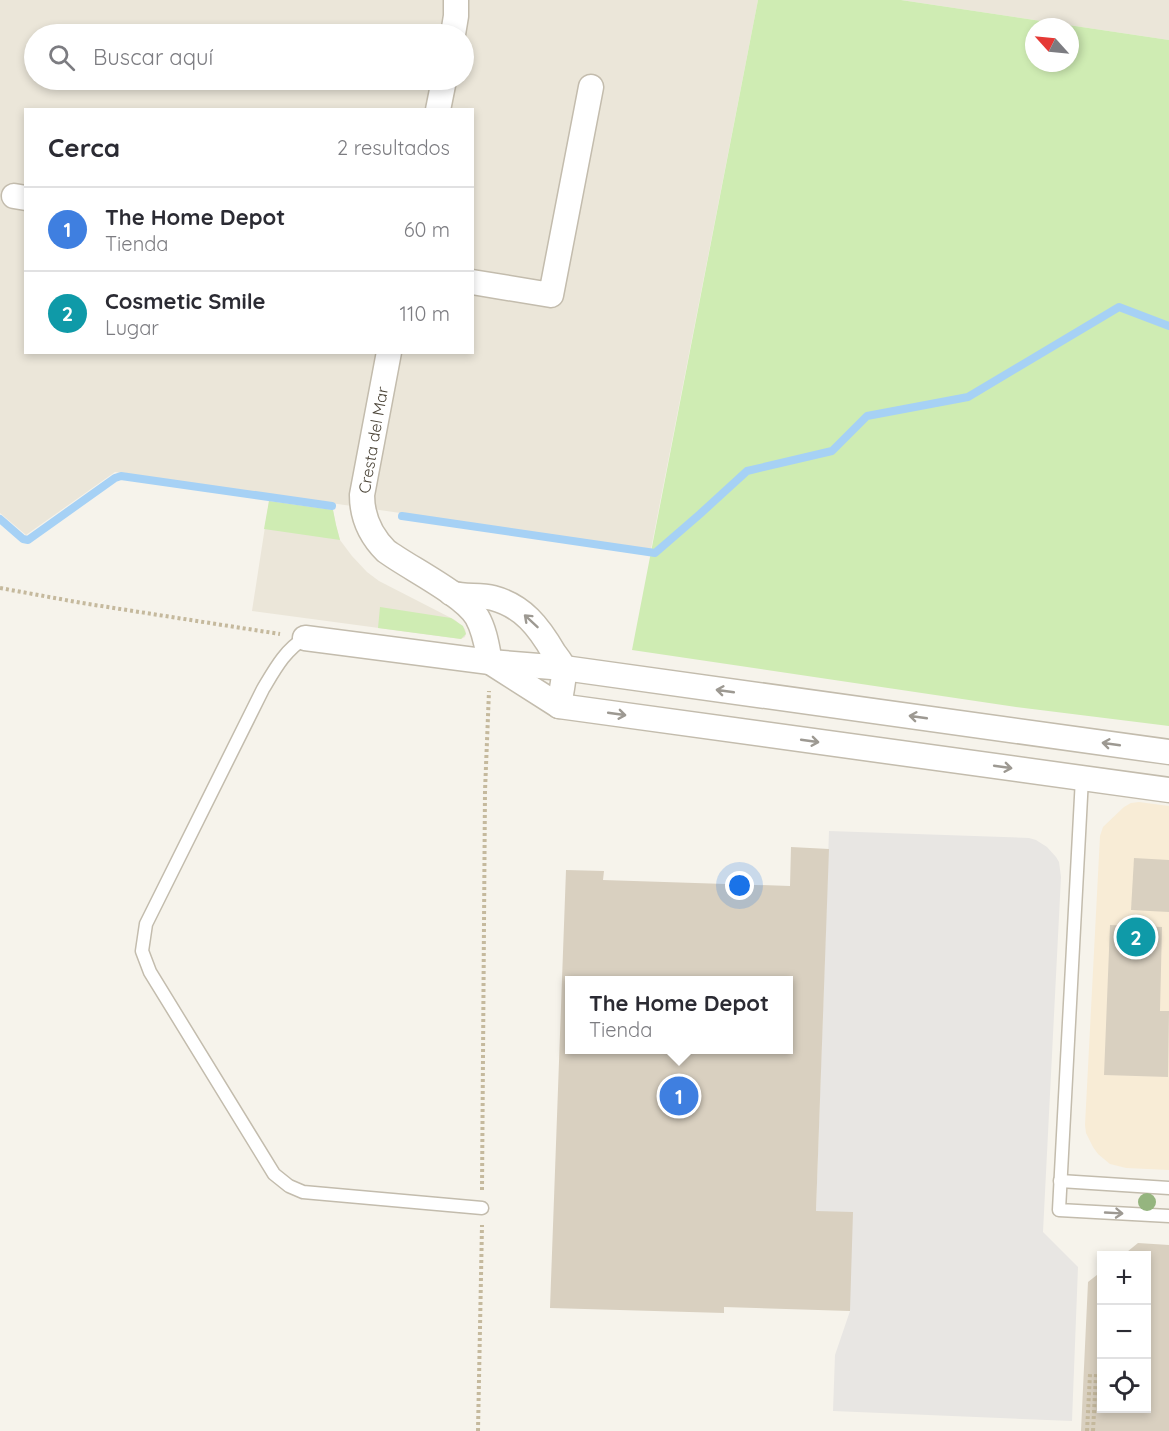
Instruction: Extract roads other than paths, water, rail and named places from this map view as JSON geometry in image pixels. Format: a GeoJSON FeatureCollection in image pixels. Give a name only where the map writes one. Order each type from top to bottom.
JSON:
{"type":"FeatureCollection","features":[{"type":"Feature","properties":{"kind":"street"},"geometry":{"type":"LineString","coordinates":[[455,24],[456,0]]}},
{"type":"Feature","properties":{"kind":"street"},"geometry":{"type":"LineString","coordinates":[[474,282],[551,295],[591,87]]}},
{"type":"Feature","properties":{"kind":"street"},"geometry":{"type":"LineString","coordinates":[[438,108],[442,90]]}},
{"type":"Feature","properties":{"kind":"street","name":"Cresta del Mar"},"geometry":{"type":"LineString","coordinates":[[389,354],[363,484],[363,515],[372,534],[386,551],[470,608],[484,632],[490,662]]}},
{"type":"Feature","properties":{"kind":"street"},"geometry":{"type":"LineString","coordinates":[[451,593],[495,598],[515,607],[535,623],[564,668],[559,706]]}},
{"type":"Feature","properties":{"kind":"street"},"geometry":{"type":"LineString","coordinates":[[305,638],[490,662],[564,668],[1169,752]]}},
{"type":"Feature","properties":{"kind":"street"},"geometry":{"type":"LineString","coordinates":[[490,662],[559,706],[1169,790]]}},
{"type":"Feature","properties":{"kind":"lane"},"geometry":{"type":"LineString","coordinates":[[305,638],[294,645],[283,657],[263,689],[146,924],[142,951],[150,972],[274,1174],[289,1186],[303,1192],[482,1208]]}},
{"type":"Feature","properties":{"kind":"lane"},"geometry":{"type":"LineString","coordinates":[[1082,778],[1059,1210],[1169,1216]]}},
{"type":"Feature","properties":{"kind":"lane"},"geometry":{"type":"LineString","coordinates":[[1060,1181],[1169,1188]]}},
{"type":"Feature","properties":{"kind":"waterway"},"geometry":{"type":"LineString","coordinates":[[402,516],[655,553],[747,471],[832,451],[867,416],[968,397],[1119,307],[1169,326]]}},
{"type":"Feature","properties":{"kind":"waterway"},"geometry":{"type":"LineString","coordinates":[[0,519],[23,539],[28,540],[121,476],[332,506]]}},
{"type":"Feature","properties":{"kind":"place","name":"Cosmetic Smile"},"geometry":{"type":"Point","coordinates":[1136,937]}},
{"type":"Feature","properties":{"kind":"place","name":"The Home Depot"},"geometry":{"type":"Point","coordinates":[679,1096]}}]}
